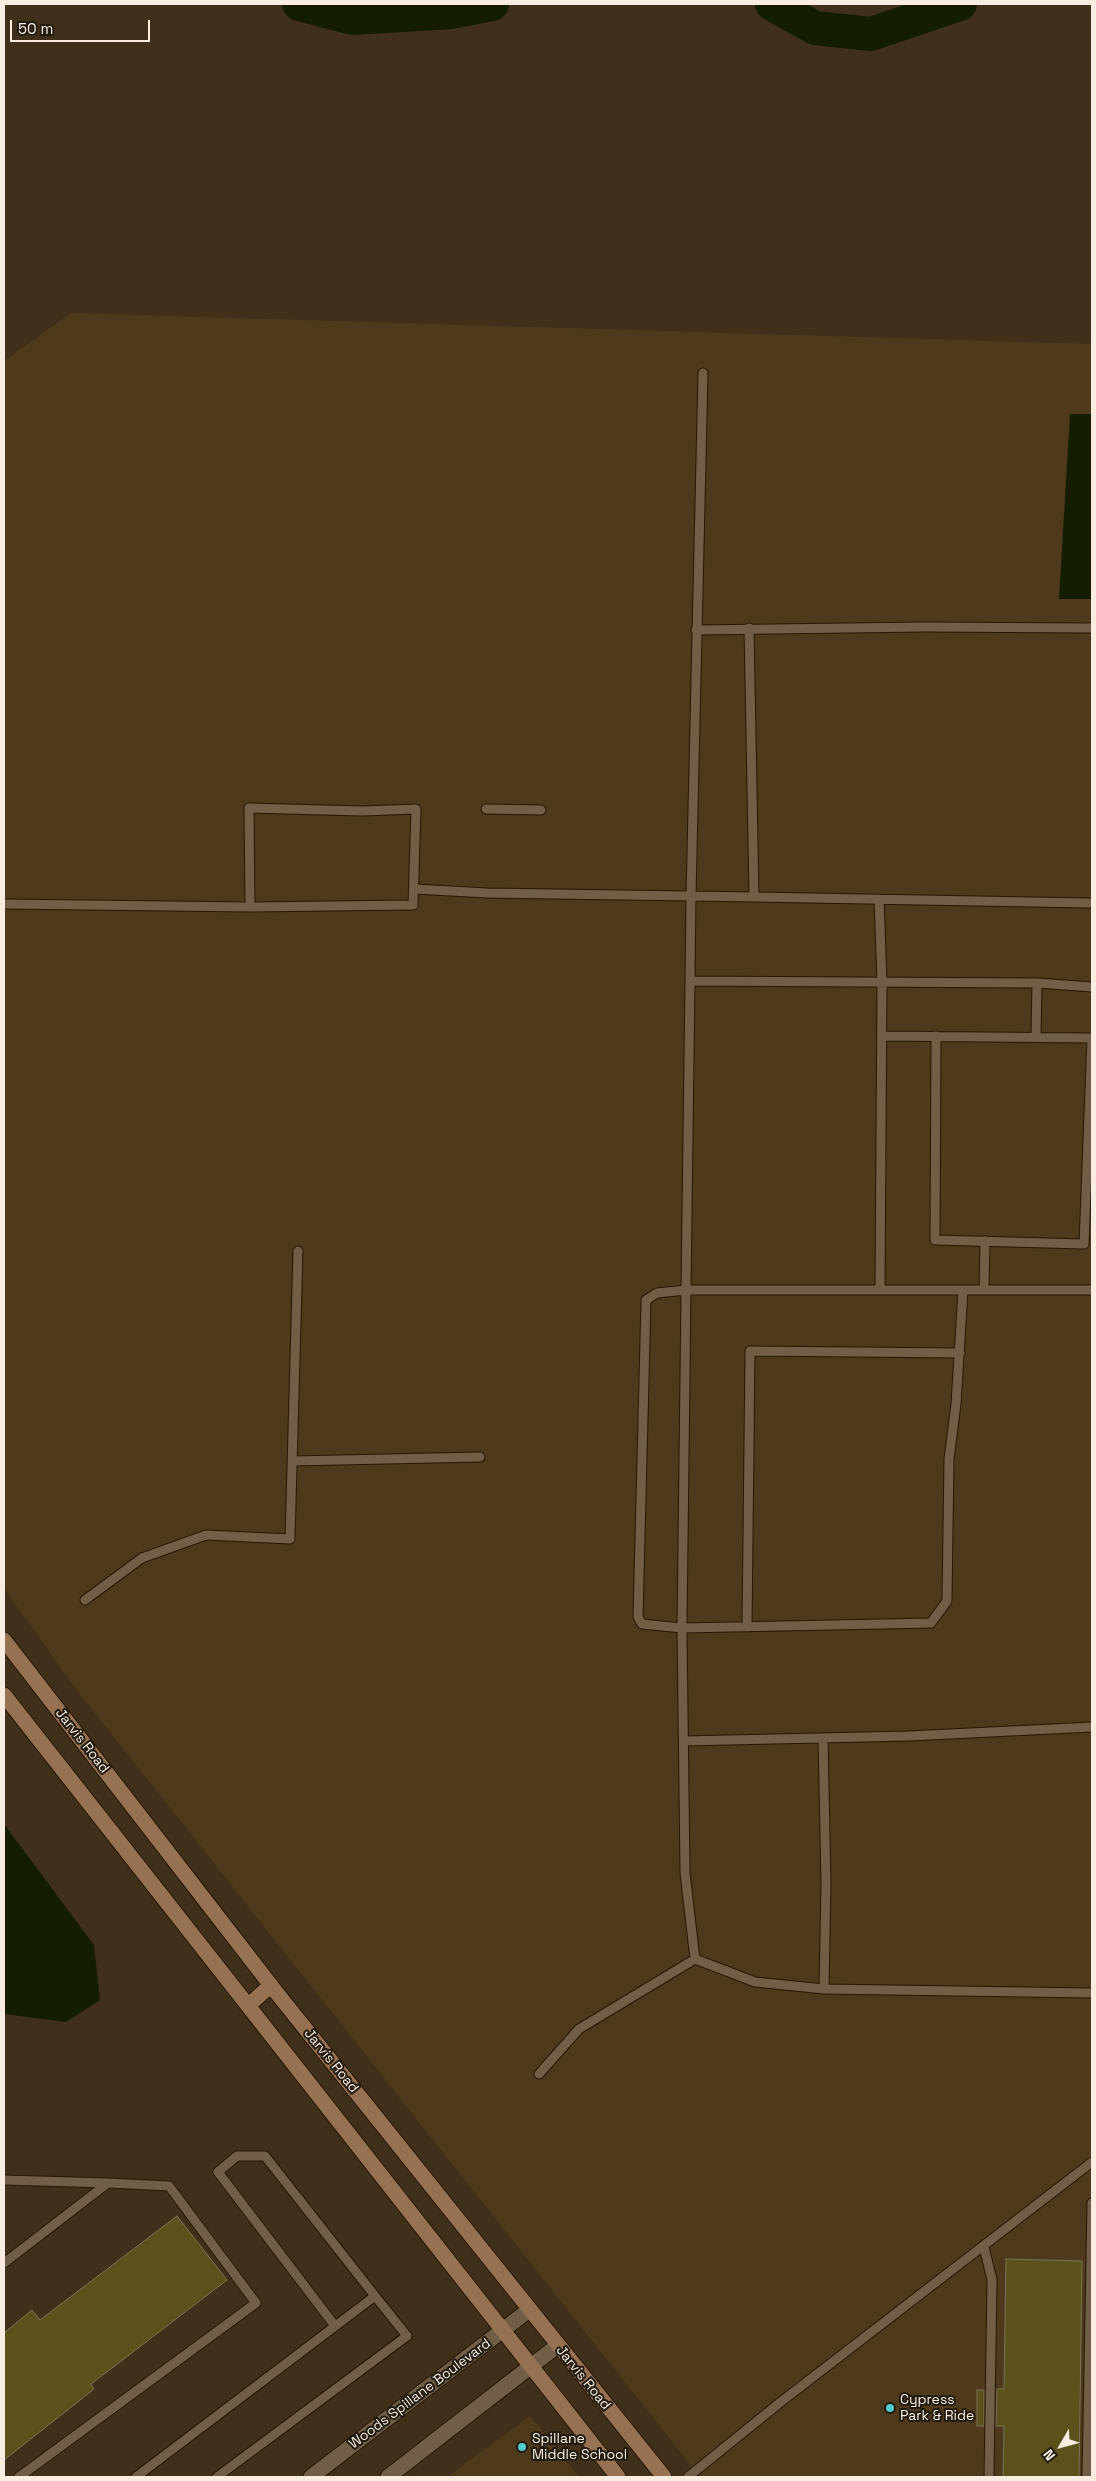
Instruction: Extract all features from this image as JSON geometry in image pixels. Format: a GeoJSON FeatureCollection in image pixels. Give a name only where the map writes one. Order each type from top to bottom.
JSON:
{"type":"FeatureCollection","features":[{"type":"Feature","properties":{"kind":"street","name":"Jarvis Road"},"geometry":{"type":"LineString","coordinates":[[4,1640],[271,1985],[557,2346],[664,2477]]}},
{"type":"Feature","properties":{"kind":"street"},"geometry":{"type":"LineString","coordinates":[[4,1695],[618,2477]]}},
{"type":"Feature","properties":{"kind":"street"},"geometry":{"type":"LineString","coordinates":[[249,2005],[271,1985]]}},
{"type":"Feature","properties":{"kind":"street","name":"Woods Spillane Boulevard"},"geometry":{"type":"LineString","coordinates":[[311,2477],[529,2310]]}},
{"type":"Feature","properties":{"kind":"street"},"geometry":{"type":"LineString","coordinates":[[388,2477],[557,2346]]}},
{"type":"Feature","properties":{"kind":"lane"},"geometry":{"type":"LineString","coordinates":[[695,1959],[686,1873],[682,1628],[691,896],[703,373]]}},
{"type":"Feature","properties":{"kind":"lane"},"geometry":{"type":"LineString","coordinates":[[696,630],[749,628],[1092,628]]}},
{"type":"Feature","properties":{"kind":"lane"},"geometry":{"type":"LineString","coordinates":[[749,628],[754,897]]}},
{"type":"Feature","properties":{"kind":"lane"},"geometry":{"type":"LineString","coordinates":[[4,904],[250,907],[413,906],[416,810],[362,811],[249,808],[250,907]]}},
{"type":"Feature","properties":{"kind":"lane"},"geometry":{"type":"LineString","coordinates":[[486,808],[541,810]]}},
{"type":"Feature","properties":{"kind":"lane"},"geometry":{"type":"LineString","coordinates":[[415,889],[497,893],[1089,903]]}},
{"type":"Feature","properties":{"kind":"lane"},"geometry":{"type":"LineString","coordinates":[[879,899],[882,982],[880,1290]]}},
{"type":"Feature","properties":{"kind":"lane"},"geometry":{"type":"LineString","coordinates":[[690,981],[1037,983],[1092,987]]}},
{"type":"Feature","properties":{"kind":"lane"},"geometry":{"type":"LineString","coordinates":[[1036,1037],[1037,983]]}},
{"type":"Feature","properties":{"kind":"lane"},"geometry":{"type":"LineString","coordinates":[[882,1036],[936,1036],[1092,1038],[1084,1244],[935,1240],[936,1036]]}},
{"type":"Feature","properties":{"kind":"lane"},"geometry":{"type":"LineString","coordinates":[[984,1290],[986,1241]]}},
{"type":"Feature","properties":{"kind":"lane"},"geometry":{"type":"LineString","coordinates":[[86,1600],[142,1558],[206,1535],[290,1539],[298,1252]]}},
{"type":"Feature","properties":{"kind":"lane"},"geometry":{"type":"LineString","coordinates":[[963,1290],[960,1353],[949,1459],[947,1600],[931,1622],[682,1628],[642,1624],[638,1617],[646,1300],[656,1293],[686,1290],[880,1290],[963,1290],[1092,1290]]}},
{"type":"Feature","properties":{"kind":"lane"},"geometry":{"type":"LineString","coordinates":[[747,1627],[750,1351],[960,1353]]}},
{"type":"Feature","properties":{"kind":"lane"},"geometry":{"type":"LineString","coordinates":[[293,1462],[480,1457]]}},
{"type":"Feature","properties":{"kind":"lane"},"geometry":{"type":"LineString","coordinates":[[684,1741],[823,1738],[1092,1727]]}},
{"type":"Feature","properties":{"kind":"lane"},"geometry":{"type":"LineString","coordinates":[[823,1738],[826,1883],[824,1989]]}},
{"type":"Feature","properties":{"kind":"lane"},"geometry":{"type":"LineString","coordinates":[[695,1959],[755,1982],[824,1989],[1092,1993]]}},
{"type":"Feature","properties":{"kind":"lane"},"geometry":{"type":"LineString","coordinates":[[539,2074],[579,2029],[695,1959]]}},
{"type":"Feature","properties":{"kind":"lane"},"geometry":{"type":"LineString","coordinates":[[218,2477],[407,2336],[265,2156],[237,2156],[218,2172],[335,2326]]}},
{"type":"Feature","properties":{"kind":"lane"},"geometry":{"type":"LineString","coordinates":[[688,2477],[782,2401],[1092,2162]]}},
{"type":"Feature","properties":{"kind":"lane"},"geometry":{"type":"LineString","coordinates":[[4,2180],[169,2186],[256,2303],[19,2477]]}},
{"type":"Feature","properties":{"kind":"lane"},"geometry":{"type":"LineString","coordinates":[[4,2263],[108,2183]]}},
{"type":"Feature","properties":{"kind":"lane"},"geometry":{"type":"LineString","coordinates":[[1087,2477],[1092,2203]]}},
{"type":"Feature","properties":{"kind":"lane"},"geometry":{"type":"LineString","coordinates":[[984,2247],[992,2280],[989,2477]]}},
{"type":"Feature","properties":{"kind":"lane"},"geometry":{"type":"LineString","coordinates":[[136,2477],[375,2296]]}},
{"type":"Feature","properties":{"kind":"shaded area"},"geometry":{"type":"Polygon","coordinates":[[[71,313],[1092,344],[1092,2477],[700,2477],[72,1684],[4,1588],[4,361],[71,313]]]}},
{"type":"Feature","properties":{"kind":"shaded area"},"geometry":{"type":"Polygon","coordinates":[[[1070,414],[1092,414],[1092,599],[1059,599],[1070,414]]]}},
{"type":"Feature","properties":{"kind":"shaded area"},"geometry":{"type":"Polygon","coordinates":[[[4,1824],[94,1945],[100,2000],[66,2022],[4,2014],[4,1824]]]}},
{"type":"Feature","properties":{"kind":"shaded area","name":"Spillane Middle School"},"geometry":{"type":"Polygon","coordinates":[[[530,2416],[579,2477],[447,2477],[530,2416]]]}},
{"type":"Feature","properties":{"kind":"building"},"geometry":{"type":"Polygon","coordinates":[[[177,2216],[227,2280],[91,2384],[94,2389],[4,2460],[4,2333],[32,2310],[40,2320],[177,2216]]]}},
{"type":"Feature","properties":{"kind":"building"},"geometry":{"type":"Polygon","coordinates":[[[1006,2259],[1082,2261],[1079,2477],[1003,2477],[1004,2426],[996,2426],[997,2389],[1004,2389],[1006,2259]]]}},
{"type":"Feature","properties":{"kind":"building"},"geometry":{"type":"Polygon","coordinates":[[[977,2390],[984,2390],[984,2426],[977,2426],[977,2390]]]}},
{"type":"Feature","properties":{"kind":"waterway"},"geometry":{"type":"LineString","coordinates":[[299,4],[353,18],[451,12],[492,4]]}},
{"type":"Feature","properties":{"kind":"waterway"},"geometry":{"type":"LineString","coordinates":[[772,4],[815,28],[871,34],[960,4]]}},
{"type":"Feature","properties":{"kind":"place","name":"Cypress Park & Ride"},"geometry":{"type":"Point","coordinates":[890,2408]}},
{"type":"Feature","properties":{"kind":"place","name":"Spillane Middle School"},"geometry":{"type":"Point","coordinates":[522,2447]}}]}
